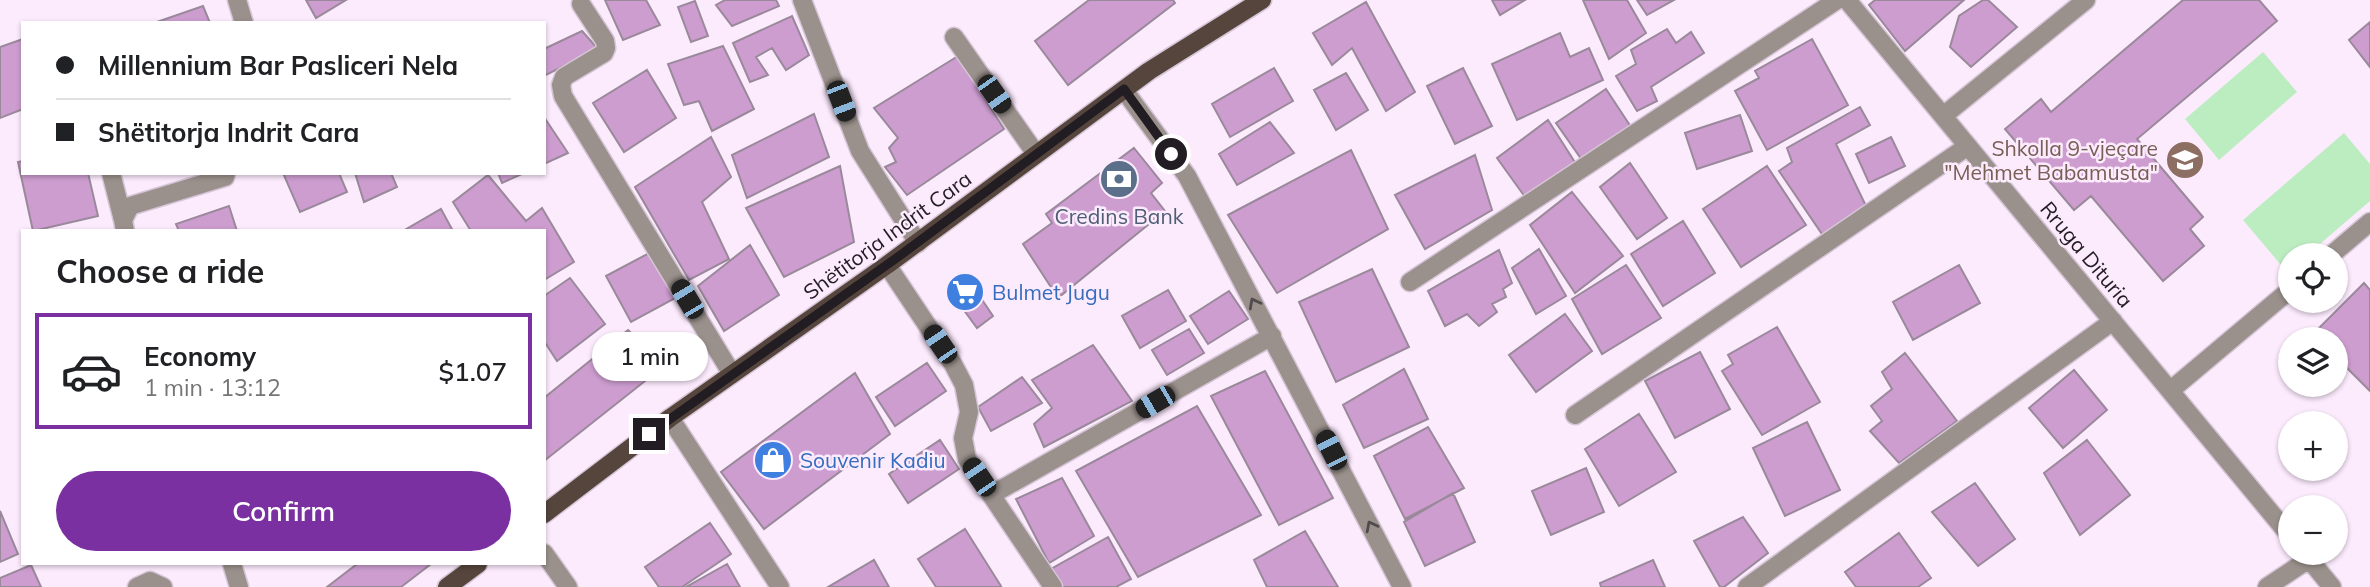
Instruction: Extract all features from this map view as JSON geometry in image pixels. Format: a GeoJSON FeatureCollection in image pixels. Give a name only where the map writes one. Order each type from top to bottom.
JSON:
{"type":"FeatureCollection","features":[{"type":"Feature","properties":{"kind":"main road","name":"Shëtitorja Indrit Cara"},"geometry":{"type":"LineString","coordinates":[[546,512],[670,418],[918,243],[1149,71],[1262,0]]}},
{"type":"Feature","properties":{"kind":"main road"},"geometry":{"type":"LineString","coordinates":[[447,587],[475,565]]}},
{"type":"Feature","properties":{"kind":"street"},"geometry":{"type":"LineString","coordinates":[[237,0],[243,21]]}},
{"type":"Feature","properties":{"kind":"street"},"geometry":{"type":"LineString","coordinates":[[802,0],[860,151],[918,243]]}},
{"type":"Feature","properties":{"kind":"street"},"geometry":{"type":"LineString","coordinates":[[1410,282],[1838,0]]}},
{"type":"Feature","properties":{"kind":"street","name":"Rruga Dituria"},"geometry":{"type":"LineString","coordinates":[[1847,0],[2278,521]]}},
{"type":"Feature","properties":{"kind":"street"},"geometry":{"type":"LineString","coordinates":[[1943,116],[2086,0]]}},
{"type":"Feature","properties":{"kind":"street"},"geometry":{"type":"LineString","coordinates":[[581,4],[605,41],[606,48],[604,53],[564,77],[561,85],[564,96],[732,374]]}},
{"type":"Feature","properties":{"kind":"street"},"geometry":{"type":"LineString","coordinates":[[954,37],[1036,154]]}},
{"type":"Feature","properties":{"kind":"street"},"geometry":{"type":"LineString","coordinates":[[1124,89],[1187,176],[1402,587]]}},
{"type":"Feature","properties":{"kind":"street"},"geometry":{"type":"LineString","coordinates":[[1575,415],[1968,146]]}},
{"type":"Feature","properties":{"kind":"street"},"geometry":{"type":"LineString","coordinates":[[112,175],[124,225]]}},
{"type":"Feature","properties":{"kind":"street"},"geometry":{"type":"LineString","coordinates":[[124,225],[130,206],[226,175]]}},
{"type":"Feature","properties":{"kind":"street"},"geometry":{"type":"LineString","coordinates":[[2345,243],[2370,222]]}},
{"type":"Feature","properties":{"kind":"street"},"geometry":{"type":"LineString","coordinates":[[887,265],[964,385],[969,412],[963,438],[967,459],[1053,587]]}},
{"type":"Feature","properties":{"kind":"street"},"geometry":{"type":"LineString","coordinates":[[2171,390],[2278,300]]}},
{"type":"Feature","properties":{"kind":"street"},"geometry":{"type":"LineString","coordinates":[[1748,587],[2113,321]]}},
{"type":"Feature","properties":{"kind":"street"},"geometry":{"type":"LineString","coordinates":[[991,495],[1272,336]]}},
{"type":"Feature","properties":{"kind":"street"},"geometry":{"type":"LineString","coordinates":[[670,418],[780,587]]}},
{"type":"Feature","properties":{"kind":"street"},"geometry":{"type":"LineString","coordinates":[[546,556],[568,587]]}},
{"type":"Feature","properties":{"kind":"street"},"geometry":{"type":"LineString","coordinates":[[232,565],[239,587]]}},
{"type":"Feature","properties":{"kind":"street"},"geometry":{"type":"LineString","coordinates":[[2267,587],[2295,565]]}},
{"type":"Feature","properties":{"kind":"street"},"geometry":{"type":"LineString","coordinates":[[2314,565],[2332,587]]}},
{"type":"Feature","properties":{"kind":"street"},"geometry":{"type":"LineString","coordinates":[[137,587],[150,581],[163,587]]}},
{"type":"Feature","properties":{"kind":"green space"},"geometry":{"type":"Polygon","coordinates":[[[2263,52],[2297,92],[2219,160],[2185,119],[2263,52]]]}},
{"type":"Feature","properties":{"kind":"green space"},"geometry":{"type":"Polygon","coordinates":[[[2344,133],[2370,164],[2370,201],[2321,243],[2278,243],[2278,261],[2243,220],[2344,133]]]}},
{"type":"Feature","properties":{"kind":"building"},"geometry":{"type":"Polygon","coordinates":[[[306,0],[346,0],[316,18],[306,0]]]}},
{"type":"Feature","properties":{"kind":"building"},"geometry":{"type":"Polygon","coordinates":[[[605,0],[646,0],[660,25],[623,40],[605,0]]]}},
{"type":"Feature","properties":{"kind":"building"},"geometry":{"type":"Polygon","coordinates":[[[725,0],[776,0],[779,6],[732,26],[716,5],[725,0]]]}},
{"type":"Feature","properties":{"kind":"building"},"geometry":{"type":"Polygon","coordinates":[[[1089,0],[1173,0],[1175,3],[1068,85],[1035,41],[1089,0]]]}},
{"type":"Feature","properties":{"kind":"building"},"geometry":{"type":"Polygon","coordinates":[[[1492,0],[1525,0],[1500,15],[1492,0]]]}},
{"type":"Feature","properties":{"kind":"building"},"geometry":{"type":"Polygon","coordinates":[[[1583,0],[1627,0],[1646,33],[1609,59],[1583,0]]]}},
{"type":"Feature","properties":{"kind":"building"},"geometry":{"type":"Polygon","coordinates":[[[1637,0],[1674,0],[1647,15],[1637,0]]]}},
{"type":"Feature","properties":{"kind":"building"},"geometry":{"type":"Polygon","coordinates":[[[1875,0],[1964,0],[1905,51],[1869,5],[1875,0]]]}},
{"type":"Feature","properties":{"kind":"building"},"geometry":{"type":"Polygon","coordinates":[[[1983,0],[1988,0],[2017,27],[1971,67],[1950,47],[1959,16],[1983,0]]]}},
{"type":"Feature","properties":{"kind":"building"},"geometry":{"type":"Polygon","coordinates":[[[2183,0],[2259,0],[2277,21],[2137,139],[2203,217],[2190,229],[2204,246],[2163,281],[2091,196],[2074,210],[2005,129],[2041,99],[2051,112],[2183,0]]]}},
{"type":"Feature","properties":{"kind":"building"},"geometry":{"type":"Polygon","coordinates":[[[695,1],[708,36],[691,42],[678,7],[695,1]]]}},
{"type":"Feature","properties":{"kind":"building"},"geometry":{"type":"Polygon","coordinates":[[[1366,2],[1415,92],[1386,111],[1352,48],[1332,65],[1313,33],[1366,2]]]}},
{"type":"Feature","properties":{"kind":"building"},"geometry":{"type":"Polygon","coordinates":[[[203,6],[209,21],[160,21],[203,6]]]}},
{"type":"Feature","properties":{"kind":"building"},"geometry":{"type":"Polygon","coordinates":[[[792,16],[809,55],[786,70],[772,48],[756,57],[768,75],[750,82],[733,43],[792,16]]]}},
{"type":"Feature","properties":{"kind":"building"},"geometry":{"type":"Polygon","coordinates":[[[2370,22],[2370,67],[2349,40],[2370,22]]]}},
{"type":"Feature","properties":{"kind":"building"},"geometry":{"type":"Polygon","coordinates":[[[1667,29],[1676,43],[1691,32],[1704,53],[1651,87],[1657,101],[1637,111],[1616,76],[1636,64],[1631,50],[1667,29]]]}},
{"type":"Feature","properties":{"kind":"building"},"geometry":{"type":"Polygon","coordinates":[[[582,31],[598,49],[546,75],[546,48],[582,31]]]}},
{"type":"Feature","properties":{"kind":"building"},"geometry":{"type":"Polygon","coordinates":[[[1560,33],[1570,57],[1589,48],[1603,80],[1517,120],[1492,64],[1560,33]]]}},
{"type":"Feature","properties":{"kind":"building"},"geometry":{"type":"Polygon","coordinates":[[[1812,39],[1848,105],[1767,150],[1735,91],[1759,78],[1755,71],[1812,39]]]}},
{"type":"Feature","properties":{"kind":"building"},"geometry":{"type":"Polygon","coordinates":[[[21,40],[21,110],[0,118],[0,47],[21,40]]]}},
{"type":"Feature","properties":{"kind":"building"},"geometry":{"type":"Polygon","coordinates":[[[723,46],[754,109],[712,131],[699,101],[684,105],[668,64],[723,46]]]}},
{"type":"Feature","properties":{"kind":"building"},"geometry":{"type":"Polygon","coordinates":[[[958,56],[1004,129],[907,195],[885,167],[896,162],[889,148],[898,138],[874,108],[958,56]]]}},
{"type":"Feature","properties":{"kind":"building"},"geometry":{"type":"Polygon","coordinates":[[[1274,68],[1293,101],[1230,137],[1212,104],[1274,68]]]}},
{"type":"Feature","properties":{"kind":"building"},"geometry":{"type":"Polygon","coordinates":[[[1463,68],[1492,126],[1455,144],[1427,86],[1463,68]]]}},
{"type":"Feature","properties":{"kind":"building"},"geometry":{"type":"Polygon","coordinates":[[[647,70],[676,118],[624,152],[593,103],[647,70]]]}},
{"type":"Feature","properties":{"kind":"building"},"geometry":{"type":"Polygon","coordinates":[[[1346,73],[1368,110],[1336,130],[1314,90],[1346,73]]]}},
{"type":"Feature","properties":{"kind":"building"},"geometry":{"type":"Polygon","coordinates":[[[1606,89],[1631,127],[1582,160],[1556,123],[1606,89]]]}},
{"type":"Feature","properties":{"kind":"building"},"geometry":{"type":"Polygon","coordinates":[[[1860,107],[1870,125],[1836,144],[1866,206],[1824,237],[1779,171],[1792,162],[1787,148],[1860,107]]]}},
{"type":"Feature","properties":{"kind":"building"},"geometry":{"type":"Polygon","coordinates":[[[814,114],[829,157],[747,198],[732,155],[814,114]]]}},
{"type":"Feature","properties":{"kind":"building"},"geometry":{"type":"Polygon","coordinates":[[[1740,115],[1752,151],[1697,169],[1685,133],[1740,115]]]}},
{"type":"Feature","properties":{"kind":"building"},"geometry":{"type":"Polygon","coordinates":[[[546,120],[568,153],[546,163],[546,120]]]}},
{"type":"Feature","properties":{"kind":"building"},"geometry":{"type":"Polygon","coordinates":[[[1548,120],[1576,164],[1525,197],[1497,158],[1548,120]]]}},
{"type":"Feature","properties":{"kind":"building"},"geometry":{"type":"Polygon","coordinates":[[[1270,122],[1294,153],[1237,185],[1219,154],[1270,122]]]}},
{"type":"Feature","properties":{"kind":"building"},"geometry":{"type":"Polygon","coordinates":[[[711,137],[731,177],[702,202],[729,259],[689,280],[635,187],[711,137]]]}},
{"type":"Feature","properties":{"kind":"building"},"geometry":{"type":"Polygon","coordinates":[[[1891,137],[1905,166],[1869,183],[1856,154],[1891,137]]]}},
{"type":"Feature","properties":{"kind":"building"},"geometry":{"type":"Polygon","coordinates":[[[1134,148],[1162,183],[1151,193],[1165,211],[1058,298],[1023,244],[1052,223],[1046,214],[1134,148]]]}},
{"type":"Feature","properties":{"kind":"building"},"geometry":{"type":"Polygon","coordinates":[[[1351,150],[1388,229],[1277,293],[1228,215],[1351,150]]]}},
{"type":"Feature","properties":{"kind":"building"},"geometry":{"type":"Polygon","coordinates":[[[1475,155],[1492,210],[1425,249],[1395,195],[1475,155]]]}},
{"type":"Feature","properties":{"kind":"building"},"geometry":{"type":"Polygon","coordinates":[[[21,161],[21,175],[88,175],[98,216],[33,229],[18,162],[21,161]]]}},
{"type":"Feature","properties":{"kind":"building"},"geometry":{"type":"Polygon","coordinates":[[[1630,163],[1667,218],[1637,239],[1600,187],[1630,163]]]}},
{"type":"Feature","properties":{"kind":"building"},"geometry":{"type":"Polygon","coordinates":[[[840,166],[854,242],[784,277],[746,208],[840,166]]]}},
{"type":"Feature","properties":{"kind":"building"},"geometry":{"type":"Polygon","coordinates":[[[1767,166],[1806,225],[1741,267],[1703,209],[1767,166]]]}},
{"type":"Feature","properties":{"kind":"building"},"geometry":{"type":"Polygon","coordinates":[[[284,175],[340,175],[347,192],[300,212],[284,175]]]}},
{"type":"Feature","properties":{"kind":"building"},"geometry":{"type":"Polygon","coordinates":[[[356,175],[392,175],[397,187],[364,202],[356,175]]]}},
{"type":"Feature","properties":{"kind":"building"},"geometry":{"type":"Polygon","coordinates":[[[488,175],[526,221],[542,208],[574,262],[546,279],[546,229],[470,229],[453,202],[488,175]]]}},
{"type":"Feature","properties":{"kind":"building"},"geometry":{"type":"Polygon","coordinates":[[[499,175],[520,175],[502,183],[499,175]]]}},
{"type":"Feature","properties":{"kind":"building"},"geometry":{"type":"Polygon","coordinates":[[[1572,192],[1623,256],[1575,293],[1530,225],[1572,192]]]}},
{"type":"Feature","properties":{"kind":"building"},"geometry":{"type":"Polygon","coordinates":[[[229,206],[236,229],[178,229],[176,224],[229,206]]]}},
{"type":"Feature","properties":{"kind":"building"},"geometry":{"type":"Polygon","coordinates":[[[441,209],[452,229],[406,229],[441,209]]]}},
{"type":"Feature","properties":{"kind":"building"},"geometry":{"type":"Polygon","coordinates":[[[1683,221],[1715,273],[1663,306],[1631,254],[1683,221]]]}},
{"type":"Feature","properties":{"kind":"building"},"geometry":{"type":"Polygon","coordinates":[[[750,245],[779,295],[724,331],[698,286],[750,245]]]}},
{"type":"Feature","properties":{"kind":"building"},"geometry":{"type":"Polygon","coordinates":[[[1539,249],[1566,296],[1536,314],[1512,268],[1539,249]]]}},
{"type":"Feature","properties":{"kind":"building"},"geometry":{"type":"Polygon","coordinates":[[[1499,250],[1512,283],[1503,289],[1506,297],[1492,304],[1497,312],[1479,326],[1467,314],[1445,326],[1428,291],[1499,250]]]}},
{"type":"Feature","properties":{"kind":"building"},"geometry":{"type":"Polygon","coordinates":[[[653,251],[677,297],[631,322],[606,276],[653,251]]]}},
{"type":"Feature","properties":{"kind":"building"},"geometry":{"type":"Polygon","coordinates":[[[1626,265],[1661,318],[1602,354],[1572,299],[1626,265]]]}},
{"type":"Feature","properties":{"kind":"building"},"geometry":{"type":"Polygon","coordinates":[[[1959,265],[1980,303],[1913,340],[1893,302],[1959,265]]]}},
{"type":"Feature","properties":{"kind":"building"},"geometry":{"type":"Polygon","coordinates":[[[1372,269],[1409,347],[1336,382],[1299,302],[1372,269]]]}},
{"type":"Feature","properties":{"kind":"building"},"geometry":{"type":"Polygon","coordinates":[[[570,278],[605,324],[557,361],[546,344],[546,295],[570,278]]]}},
{"type":"Feature","properties":{"kind":"building"},"geometry":{"type":"Polygon","coordinates":[[[968,279],[993,316],[977,328],[950,291],[968,279]]]}},
{"type":"Feature","properties":{"kind":"building"},"geometry":{"type":"Polygon","coordinates":[[[2364,283],[2370,290],[2370,391],[2348,369],[2348,327],[2320,327],[2334,313],[2348,313],[2348,299],[2364,283]]]}},
{"type":"Feature","properties":{"kind":"building"},"geometry":{"type":"Polygon","coordinates":[[[1168,290],[1186,321],[1140,348],[1122,316],[1168,290]]]}},
{"type":"Feature","properties":{"kind":"building"},"geometry":{"type":"Polygon","coordinates":[[[1229,291],[1248,319],[1208,344],[1190,316],[1229,291]]]}},
{"type":"Feature","properties":{"kind":"building"},"geometry":{"type":"Polygon","coordinates":[[[1565,314],[1592,351],[1536,392],[1509,355],[1565,314]]]}},
{"type":"Feature","properties":{"kind":"building"},"geometry":{"type":"Polygon","coordinates":[[[1777,327],[1820,402],[1762,435],[1722,371],[1733,364],[1728,355],[1777,327]]]}},
{"type":"Feature","properties":{"kind":"building"},"geometry":{"type":"Polygon","coordinates":[[[1189,329],[1204,353],[1167,375],[1152,350],[1189,329]]]}},
{"type":"Feature","properties":{"kind":"building"},"geometry":{"type":"Polygon","coordinates":[[[628,330],[664,366],[546,459],[546,396],[628,330]]]}},
{"type":"Feature","properties":{"kind":"building"},"geometry":{"type":"Polygon","coordinates":[[[1093,345],[1132,401],[1044,447],[1034,424],[1052,408],[1032,380],[1093,345]]]}},
{"type":"Feature","properties":{"kind":"building"},"geometry":{"type":"Polygon","coordinates":[[[1700,352],[1730,409],[1675,438],[1645,381],[1700,352]]]}},
{"type":"Feature","properties":{"kind":"building"},"geometry":{"type":"Polygon","coordinates":[[[1905,353],[1957,421],[1899,463],[1870,431],[1882,421],[1871,406],[1892,389],[1882,372],[1905,353]]]}},
{"type":"Feature","properties":{"kind":"building"},"geometry":{"type":"Polygon","coordinates":[[[927,363],[946,391],[895,426],[876,397],[927,363]]]}},
{"type":"Feature","properties":{"kind":"building"},"geometry":{"type":"Polygon","coordinates":[[[1404,369],[1428,419],[1364,448],[1343,405],[1404,369]]]}},
{"type":"Feature","properties":{"kind":"building"},"geometry":{"type":"Polygon","coordinates":[[[2074,370],[2107,410],[2063,448],[2029,408],[2074,370]]]}},
{"type":"Feature","properties":{"kind":"building"},"geometry":{"type":"Polygon","coordinates":[[[1265,371],[1333,498],[1279,525],[1211,396],[1265,371]]]}},
{"type":"Feature","properties":{"kind":"building"},"geometry":{"type":"Polygon","coordinates":[[[855,373],[890,434],[764,529],[721,472],[855,373]]]}},
{"type":"Feature","properties":{"kind":"building"},"geometry":{"type":"Polygon","coordinates":[[[1022,377],[1042,403],[991,431],[978,407],[1022,377]]]}},
{"type":"Feature","properties":{"kind":"building"},"geometry":{"type":"Polygon","coordinates":[[[1197,406],[1261,515],[1138,577],[1076,471],[1197,406]]]}},
{"type":"Feature","properties":{"kind":"building"},"geometry":{"type":"Polygon","coordinates":[[[1639,414],[1676,472],[1619,506],[1585,449],[1639,414]]]}},
{"type":"Feature","properties":{"kind":"building"},"geometry":{"type":"Polygon","coordinates":[[[1807,422],[1840,490],[1785,516],[1753,448],[1807,422]]]}},
{"type":"Feature","properties":{"kind":"building"},"geometry":{"type":"Polygon","coordinates":[[[1428,427],[1464,488],[1405,519],[1374,456],[1428,427]]]}},
{"type":"Feature","properties":{"kind":"building"},"geometry":{"type":"Polygon","coordinates":[[[940,440],[959,469],[908,503],[889,474],[940,440]]]}},
{"type":"Feature","properties":{"kind":"building"},"geometry":{"type":"Polygon","coordinates":[[[2087,440],[2130,495],[2080,535],[2044,473],[2087,440]]]}},
{"type":"Feature","properties":{"kind":"building"},"geometry":{"type":"Polygon","coordinates":[[[1586,468],[1604,512],[1551,535],[1532,491],[1586,468]]]}},
{"type":"Feature","properties":{"kind":"building"},"geometry":{"type":"Polygon","coordinates":[[[1062,478],[1094,536],[1049,563],[1016,499],[1062,478]]]}},
{"type":"Feature","properties":{"kind":"building"},"geometry":{"type":"Polygon","coordinates":[[[1975,483],[2015,539],[1978,566],[1932,512],[1975,483]]]}},
{"type":"Feature","properties":{"kind":"building"},"geometry":{"type":"Polygon","coordinates":[[[1453,493],[1475,542],[1425,566],[1404,522],[1453,493]]]}},
{"type":"Feature","properties":{"kind":"building"},"geometry":{"type":"Polygon","coordinates":[[[0,511],[18,554],[0,562],[0,511]]]}},
{"type":"Feature","properties":{"kind":"building"},"geometry":{"type":"Polygon","coordinates":[[[1743,517],[1768,553],[1724,587],[1720,587],[1694,541],[1743,517]]]}},
{"type":"Feature","properties":{"kind":"building"},"geometry":{"type":"Polygon","coordinates":[[[710,523],[731,554],[682,587],[659,587],[645,567],[710,523]]]}},
{"type":"Feature","properties":{"kind":"building"},"geometry":{"type":"Polygon","coordinates":[[[965,529],[1001,586],[936,587],[918,559],[965,529]]]}},
{"type":"Feature","properties":{"kind":"building"},"geometry":{"type":"Polygon","coordinates":[[[1305,531],[1338,587],[1267,587],[1254,560],[1305,531]]]}},
{"type":"Feature","properties":{"kind":"building"},"geometry":{"type":"Polygon","coordinates":[[[1899,533],[1931,578],[1918,587],[1856,587],[1845,572],[1899,533]]]}},
{"type":"Feature","properties":{"kind":"building"},"geometry":{"type":"Polygon","coordinates":[[[1108,537],[1131,579],[1116,587],[1060,587],[1051,569],[1108,537]]]}},
{"type":"Feature","properties":{"kind":"building"},"geometry":{"type":"Polygon","coordinates":[[[874,560],[889,587],[828,587],[874,560]]]}},
{"type":"Feature","properties":{"kind":"building"},"geometry":{"type":"Polygon","coordinates":[[[1653,560],[1665,587],[1601,587],[1600,583],[1653,560]]]}},
{"type":"Feature","properties":{"kind":"building"},"geometry":{"type":"Polygon","coordinates":[[[727,564],[740,587],[686,587],[727,564]]]}},
{"type":"Feature","properties":{"kind":"building"},"geometry":{"type":"Polygon","coordinates":[[[31,565],[41,587],[0,587],[0,578],[31,565]]]}},
{"type":"Feature","properties":{"kind":"building"},"geometry":{"type":"Polygon","coordinates":[[[356,565],[430,565],[401,587],[327,587],[356,565]]]}},
{"type":"Feature","properties":{"kind":"place","name":"Shkolla 9-vjeçare \"Mehmet Babamusta\""},"geometry":{"type":"Point","coordinates":[2185,160]}},
{"type":"Feature","properties":{"kind":"place","name":"Credins Bank"},"geometry":{"type":"Point","coordinates":[1119,179]}},
{"type":"Feature","properties":{"kind":"place","name":"Bulmet Jugu"},"geometry":{"type":"Point","coordinates":[965,292]}},
{"type":"Feature","properties":{"kind":"place","name":"Souvenir Kadiu"},"geometry":{"type":"Point","coordinates":[773,460]}},
{"type":"Feature","properties":{"kind":"route"},"geometry":{"type":"LineString","coordinates":[[649,434],[902,254],[1124,89],[1171,154]]}}]}
